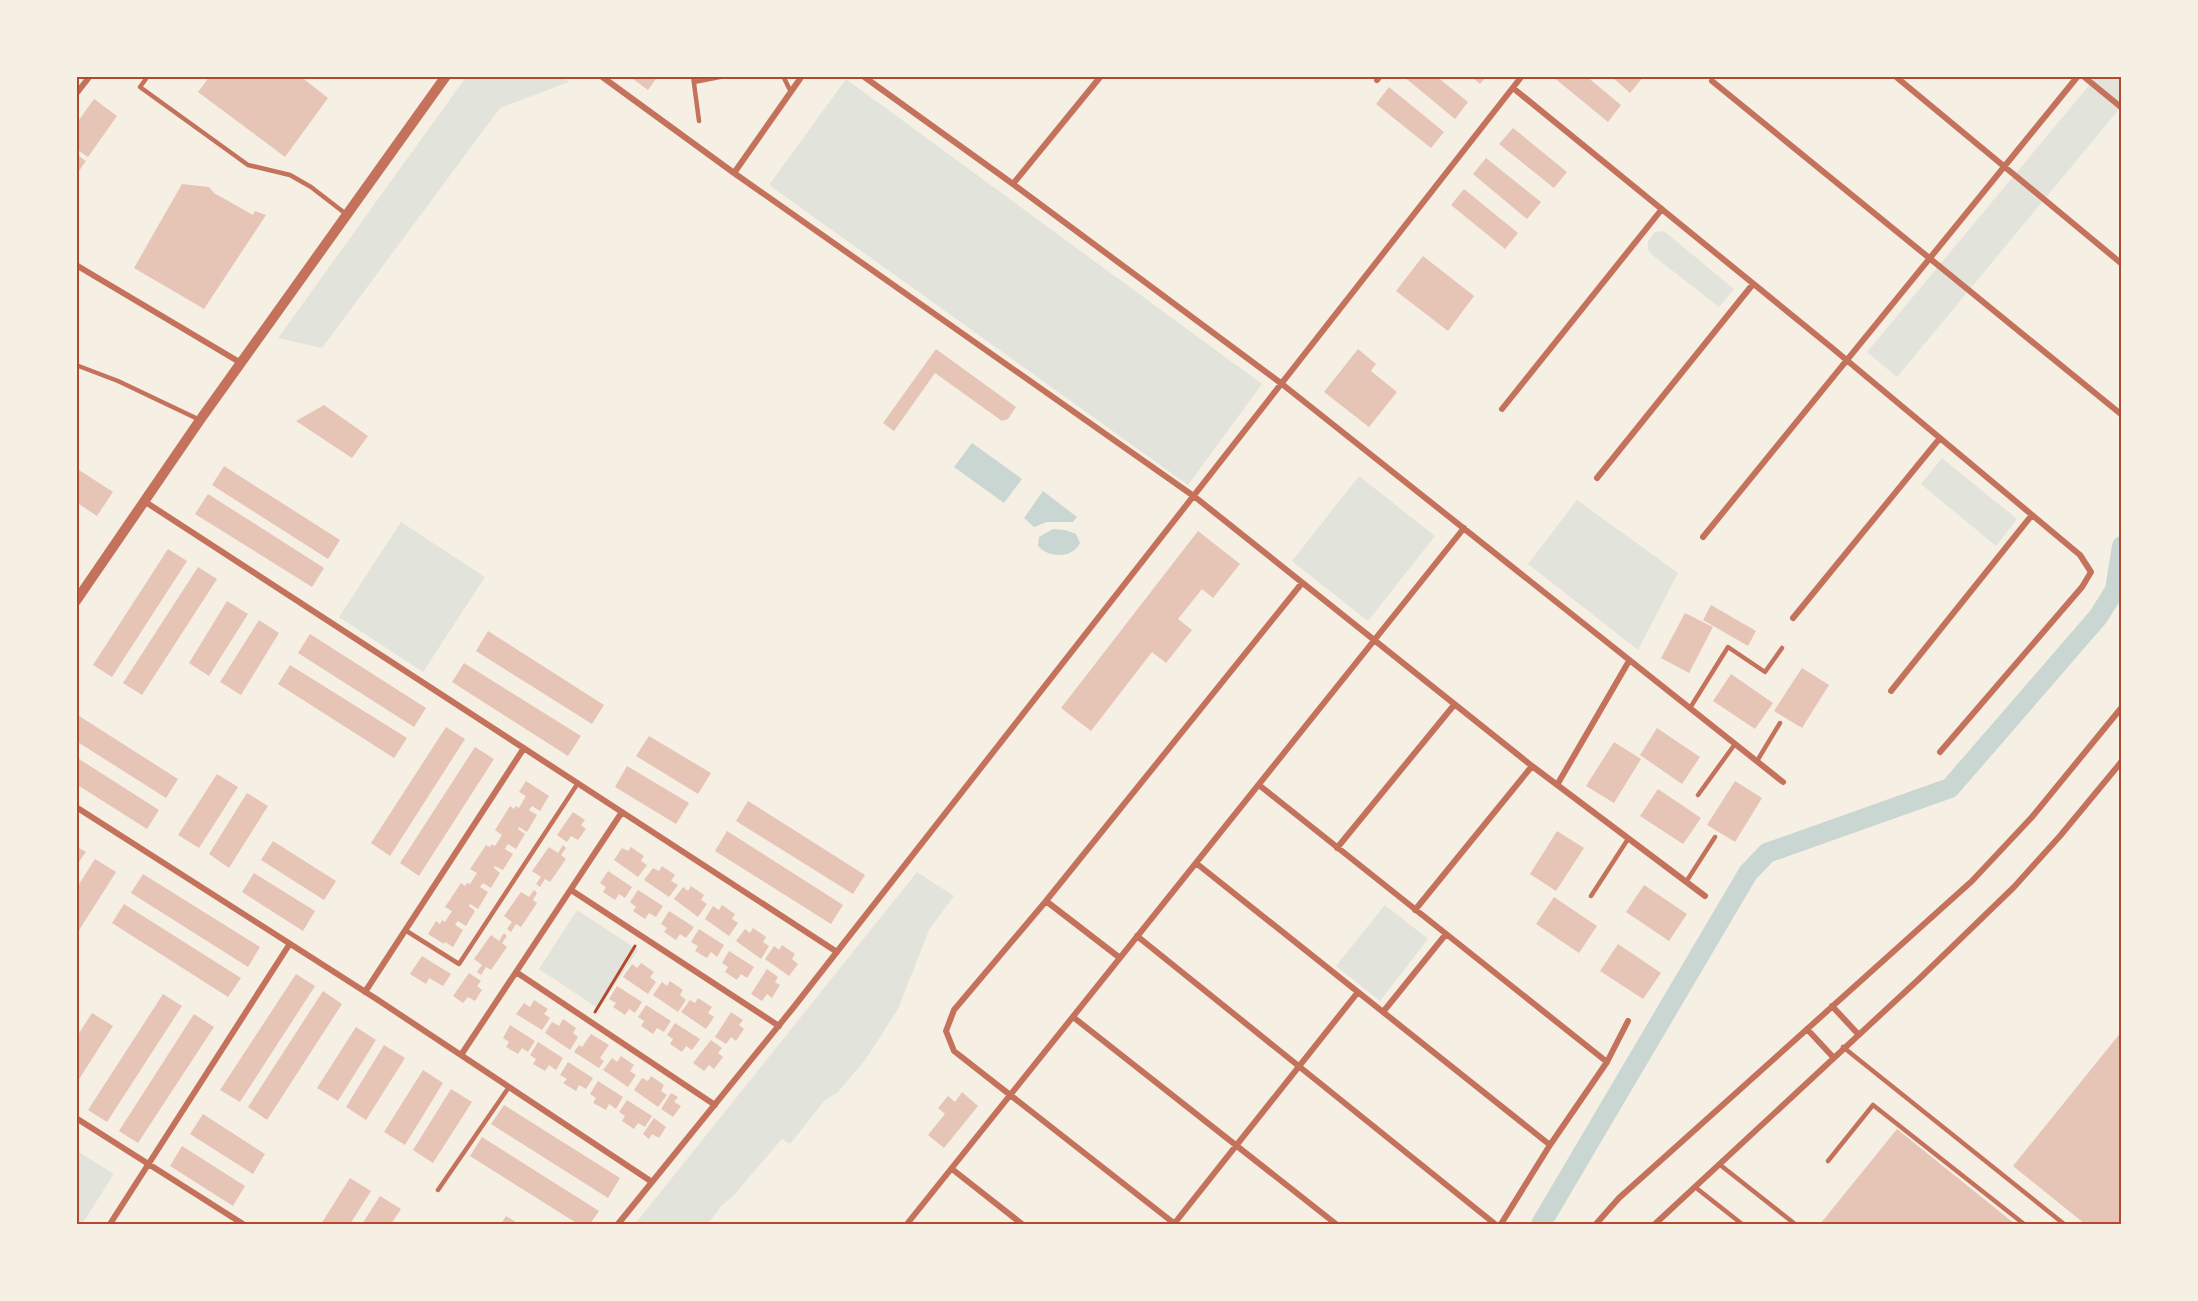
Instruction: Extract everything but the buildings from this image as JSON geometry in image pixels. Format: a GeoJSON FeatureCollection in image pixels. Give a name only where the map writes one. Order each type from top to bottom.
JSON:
{"type":"FeatureCollection","features":[{"type":"Feature","properties":{"kind":"street"},"geometry":{"type":"LineString","coordinates":[[76,94],[90,76]]}},
{"type":"Feature","properties":{"kind":"street"},"geometry":{"type":"LineString","coordinates":[[76,601],[200,420],[446,76]]}},
{"type":"Feature","properties":{"kind":"street"},"geometry":{"type":"LineString","coordinates":[[601,76],[734,173],[1194,496],[1454,705],[1705,896]]}},
{"type":"Feature","properties":{"kind":"street"},"geometry":{"type":"LineString","coordinates":[[734,173],[802,76]]}},
{"type":"Feature","properties":{"kind":"street"},"geometry":{"type":"LineString","coordinates":[[863,76],[1013,184],[1282,384],[1783,782]]}},
{"type":"Feature","properties":{"kind":"street"},"geometry":{"type":"LineString","coordinates":[[1013,184],[1101,76]]}},
{"type":"Feature","properties":{"kind":"street"},"geometry":{"type":"LineString","coordinates":[[618,1224],[779,1026],[1522,76]]}},
{"type":"Feature","properties":{"kind":"street"},"geometry":{"type":"LineString","coordinates":[[1895,76],[2121,264]]}},
{"type":"Feature","properties":{"kind":"street"},"geometry":{"type":"LineString","coordinates":[[1703,537],[2078,76]]}},
{"type":"Feature","properties":{"kind":"street"},"geometry":{"type":"LineString","coordinates":[[2083,76],[2121,108]]}},
{"type":"Feature","properties":{"kind":"street"},"geometry":{"type":"LineString","coordinates":[[1712,81],[2121,415]]}},
{"type":"Feature","properties":{"kind":"street"},"geometry":{"type":"LineString","coordinates":[[1513,88],[1847,360],[2080,555],[2091,572],[2082,587],[1940,752]]}},
{"type":"Feature","properties":{"kind":"street"},"geometry":{"type":"LineString","coordinates":[[1502,409],[1662,209]]}},
{"type":"Feature","properties":{"kind":"street"},"geometry":{"type":"LineString","coordinates":[[76,266],[241,363]]}},
{"type":"Feature","properties":{"kind":"street"},"geometry":{"type":"LineString","coordinates":[[1597,478],[1753,284]]}},
{"type":"Feature","properties":{"kind":"street"},"geometry":{"type":"LineString","coordinates":[[1793,618],[1940,438]]}},
{"type":"Feature","properties":{"kind":"street"},"geometry":{"type":"LineString","coordinates":[[144,501],[837,952]]}},
{"type":"Feature","properties":{"kind":"street"},"geometry":{"type":"LineString","coordinates":[[1891,690],[2032,515]]}},
{"type":"Feature","properties":{"kind":"street"},"geometry":{"type":"LineString","coordinates":[[907,1224],[1464,528]]}},
{"type":"Feature","properties":{"kind":"street"},"geometry":{"type":"LineString","coordinates":[[1302,583],[1046,901],[954,1010],[946,1031],[954,1051],[1174,1224],[1358,992]]}},
{"type":"Feature","properties":{"kind":"street"},"geometry":{"type":"LineString","coordinates":[[1557,785],[1629,661]]}},
{"type":"Feature","properties":{"kind":"street"},"geometry":{"type":"LineString","coordinates":[[1337,848],[1454,705]]}},
{"type":"Feature","properties":{"kind":"street"},"geometry":{"type":"LineString","coordinates":[[1596,1224],[1619,1198],[1972,881],[2032,817],[2121,706]]}},
{"type":"Feature","properties":{"kind":"street"},"geometry":{"type":"LineString","coordinates":[[365,992],[524,748]]}},
{"type":"Feature","properties":{"kind":"street"},"geometry":{"type":"LineString","coordinates":[[1655,1224],[1918,979],[2013,887],[2060,836],[2121,761]]}},
{"type":"Feature","properties":{"kind":"street"},"geometry":{"type":"LineString","coordinates":[[1415,910],[1532,766]]}},
{"type":"Feature","properties":{"kind":"street"},"geometry":{"type":"LineString","coordinates":[[1259,785],[1607,1062]]}},
{"type":"Feature","properties":{"kind":"street"},"geometry":{"type":"LineString","coordinates":[[76,807],[365,992],[652,1182]]}},
{"type":"Feature","properties":{"kind":"street"},"geometry":{"type":"LineString","coordinates":[[461,1055],[622,812]]}},
{"type":"Feature","properties":{"kind":"street"},"geometry":{"type":"LineString","coordinates":[[1196,863],[1550,1145]]}},
{"type":"Feature","properties":{"kind":"street"},"geometry":{"type":"LineString","coordinates":[[571,890],[779,1026]]}},
{"type":"Feature","properties":{"kind":"street"},"geometry":{"type":"LineString","coordinates":[[1046,901],[1120,958]]}},
{"type":"Feature","properties":{"kind":"street"},"geometry":{"type":"LineString","coordinates":[[1383,1012],[1446,934]]}},
{"type":"Feature","properties":{"kind":"street"},"geometry":{"type":"LineString","coordinates":[[1137,936],[1495,1224]]}},
{"type":"Feature","properties":{"kind":"street"},"geometry":{"type":"LineString","coordinates":[[110,1224],[289,945]]}},
{"type":"Feature","properties":{"kind":"street"},"geometry":{"type":"LineString","coordinates":[[516,972],[715,1105]]}},
{"type":"Feature","properties":{"kind":"street"},"geometry":{"type":"LineString","coordinates":[[1832,1006],[1858,1034]]}},
{"type":"Feature","properties":{"kind":"street"},"geometry":{"type":"LineString","coordinates":[[1073,1017],[1336,1224]]}},
{"type":"Feature","properties":{"kind":"street"},"geometry":{"type":"LineString","coordinates":[[1501,1224],[1550,1145],[1607,1062],[1628,1021]]}},
{"type":"Feature","properties":{"kind":"street"},"geometry":{"type":"LineString","coordinates":[[1807,1029],[1833,1057]]}},
{"type":"Feature","properties":{"kind":"street"},"geometry":{"type":"LineString","coordinates":[[76,1118],[243,1224]]}},
{"type":"Feature","properties":{"kind":"street"},"geometry":{"type":"LineString","coordinates":[[952,1168],[1022,1224]]}},
{"type":"Feature","properties":{"kind":"lane"},"geometry":{"type":"LineString","coordinates":[[148,76],[140,87],[248,165],[290,175],[348,215]]}},
{"type":"Feature","properties":{"kind":"lane"},"geometry":{"type":"LineString","coordinates":[[699,121],[694,79],[725,76]]}},
{"type":"Feature","properties":{"kind":"lane"},"geometry":{"type":"LineString","coordinates":[[783,76],[791,92]]}},
{"type":"Feature","properties":{"kind":"lane"},"geometry":{"type":"LineString","coordinates":[[76,365],[167,403],[200,420]]}},
{"type":"Feature","properties":{"kind":"lane"},"geometry":{"type":"LineString","coordinates":[[1690,708],[1728,647],[1766,672],[1782,648]]}},
{"type":"Feature","properties":{"kind":"lane"},"geometry":{"type":"LineString","coordinates":[[1757,761],[1780,723]]}},
{"type":"Feature","properties":{"kind":"lane"},"geometry":{"type":"LineString","coordinates":[[1698,795],[1735,744]]}},
{"type":"Feature","properties":{"kind":"lane"},"geometry":{"type":"LineString","coordinates":[[405,930],[459,964],[578,783]]}},
{"type":"Feature","properties":{"kind":"lane"},"geometry":{"type":"LineString","coordinates":[[1686,882],[1715,837]]}},
{"type":"Feature","properties":{"kind":"lane"},"geometry":{"type":"LineString","coordinates":[[1591,896],[1628,838]]}},
{"type":"Feature","properties":{"kind":"lane"},"geometry":{"type":"LineString","coordinates":[[1843,1047],[2064,1224]]}},
{"type":"Feature","properties":{"kind":"lane"},"geometry":{"type":"LineString","coordinates":[[438,1191],[510,1087]]}},
{"type":"Feature","properties":{"kind":"lane"},"geometry":{"type":"LineString","coordinates":[[1828,1161],[1873,1105],[2024,1224]]}},
{"type":"Feature","properties":{"kind":"lane"},"geometry":{"type":"LineString","coordinates":[[1719,1164],[1795,1224]]}},
{"type":"Feature","properties":{"kind":"lane"},"geometry":{"type":"LineString","coordinates":[[1695,1187],[1742,1224]]}},
{"type":"Feature","properties":{"kind":"path"},"geometry":{"type":"LineString","coordinates":[[589,1021],[642,936]]}},
{"type":"Feature","properties":{"kind":"shaded area"},"geometry":{"type":"Polygon","coordinates":[[[466,77],[564,77],[569,82],[500,108],[322,348],[278,338],[466,77]]]}},
{"type":"Feature","properties":{"kind":"shaded area"},"geometry":{"type":"Polygon","coordinates":[[[2096,77],[2121,77],[2121,107],[1897,377],[1867,352],[2096,77]]]}},
{"type":"Feature","properties":{"kind":"shaded area"},"geometry":{"type":"Polygon","coordinates":[[[846,79],[1262,384],[1188,485],[769,185],[846,79]]]}},
{"type":"Feature","properties":{"kind":"shaded area"},"geometry":{"type":"Polygon","coordinates":[[[1664,231],[1734,289],[1719,307],[1651,254],[1648,241],[1655,232],[1664,231]]]}},
{"type":"Feature","properties":{"kind":"shaded area"},"geometry":{"type":"Polygon","coordinates":[[[972,443],[1022,479],[1004,503],[954,467],[972,443]]]}},
{"type":"Feature","properties":{"kind":"shaded area"},"geometry":{"type":"Polygon","coordinates":[[[1942,458],[2017,519],[1996,546],[1921,484],[1942,458]]]}},
{"type":"Feature","properties":{"kind":"shaded area"},"geometry":{"type":"Polygon","coordinates":[[[1359,476],[1435,536],[1368,621],[1292,561],[1359,476]]]}},
{"type":"Feature","properties":{"kind":"shaded area"},"geometry":{"type":"Polygon","coordinates":[[[1043,491],[1077,517],[1073,522],[1047,522],[1034,527],[1024,518],[1043,491]]]}},
{"type":"Feature","properties":{"kind":"shaded area"},"geometry":{"type":"Polygon","coordinates":[[[1577,500],[1678,573],[1638,650],[1528,564],[1577,500]]]}},
{"type":"Feature","properties":{"kind":"shaded area"},"geometry":{"type":"Polygon","coordinates":[[[401,522],[485,577],[423,672],[339,617],[401,522]]]}},
{"type":"Feature","properties":{"kind":"shaded area"},"geometry":{"type":"Polygon","coordinates":[[[1053,529],[1076,534],[1080,543],[1072,552],[1066,554],[1048,553],[1038,546],[1039,537],[1053,529]]]}},
{"type":"Feature","properties":{"kind":"shaded area"},"geometry":{"type":"Polygon","coordinates":[[[917,872],[954,896],[929,930],[898,1009],[866,1059],[837,1093],[825,1100],[790,1144],[782,1139],[733,1196],[721,1206],[708,1224],[635,1224],[917,872]]]}},
{"type":"Feature","properties":{"kind":"shaded area"},"geometry":{"type":"Polygon","coordinates":[[[1385,905],[1428,939],[1380,1001],[1336,966],[1385,905]]]}},
{"type":"Feature","properties":{"kind":"shaded area"},"geometry":{"type":"Polygon","coordinates":[[[577,910],[638,950],[599,1009],[539,969],[577,910]]]}},
{"type":"Feature","properties":{"kind":"shaded area"},"geometry":{"type":"Polygon","coordinates":[[[77,1151],[114,1174],[82,1224],[77,1224],[77,1151]]]}},
{"type":"Feature","properties":{"kind":"waterway"},"geometry":{"type":"LineString","coordinates":[[1541,1224],[1748,873],[1767,853],[1950,788],[2098,617],[2115,590],[2122,546]]}}]}
